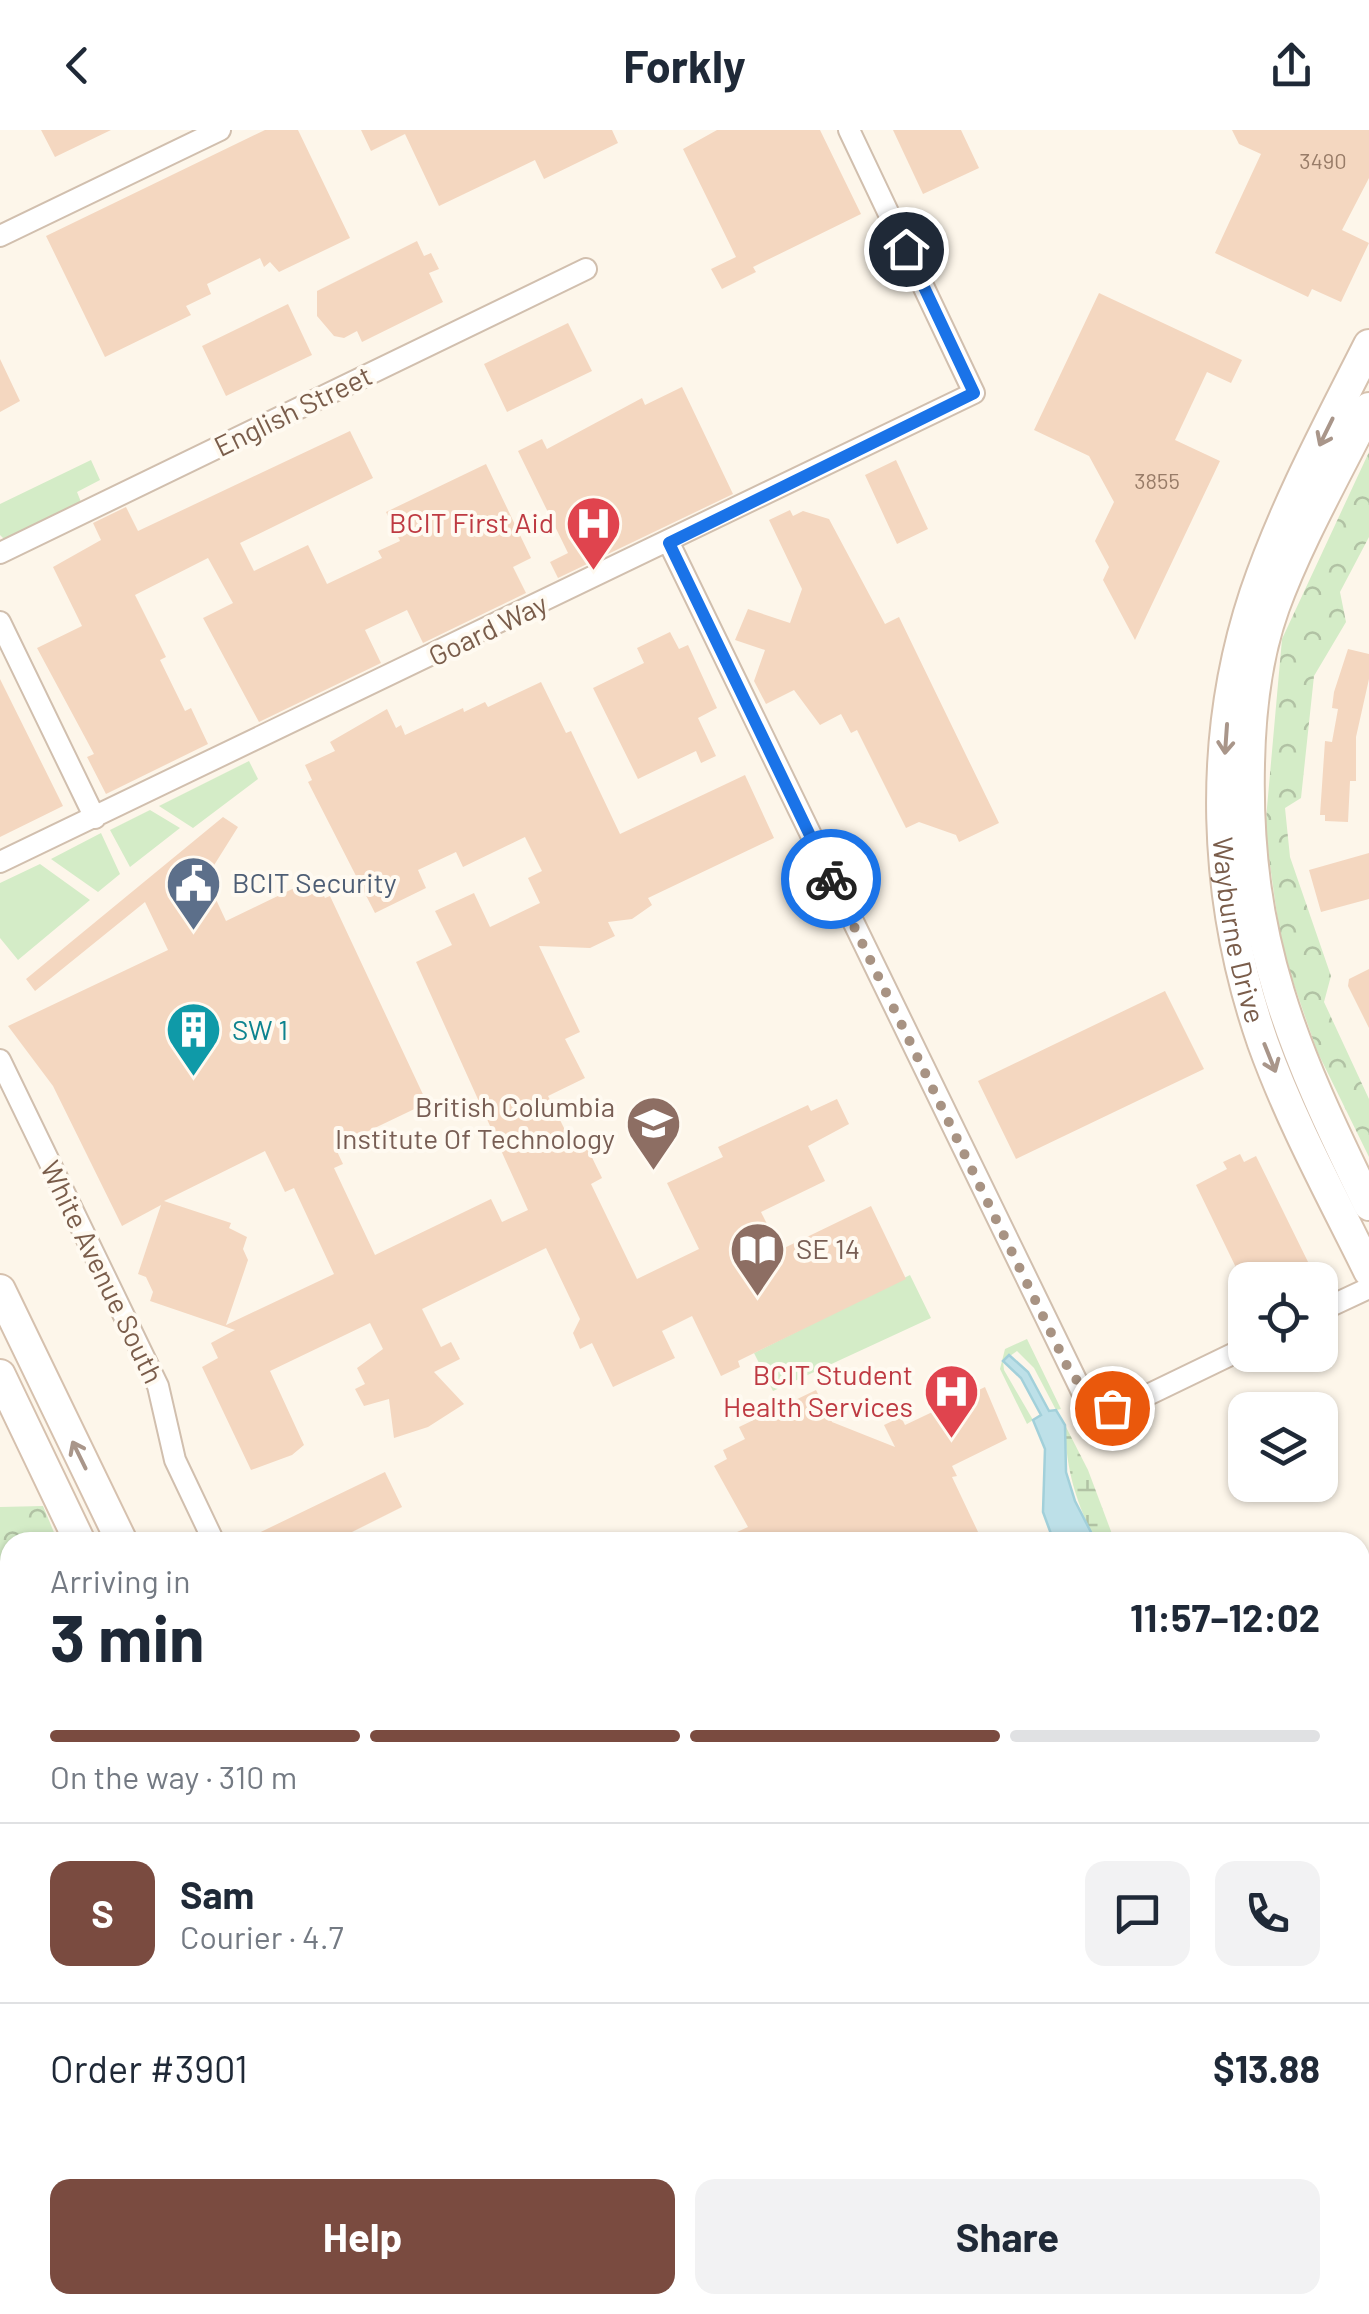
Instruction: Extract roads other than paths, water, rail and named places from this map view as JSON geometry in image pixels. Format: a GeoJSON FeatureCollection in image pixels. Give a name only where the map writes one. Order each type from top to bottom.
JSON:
{"type":"FeatureCollection","features":[{"type":"Feature","properties":{"kind":"street"},"geometry":{"type":"LineString","coordinates":[[0,236],[220,130]]}},
{"type":"Feature","properties":{"kind":"street","name":"Goard Way"},"geometry":{"type":"LineString","coordinates":[[0,862],[974,393],[850,130]]}},
{"type":"Feature","properties":{"kind":"street","name":"English Street"},"geometry":{"type":"LineString","coordinates":[[0,554],[586,269]]}},
{"type":"Feature","properties":{"kind":"street","name":"Wayburne Drive"},"geometry":{"type":"LineString","coordinates":[[1369,345],[1276,571],[1250,733],[1248,825],[1253,884],[1268,965],[1292,1042],[1369,1205]]}},
{"type":"Feature","properties":{"kind":"street","name":"Wayburne Drive"},"geometry":{"type":"LineString","coordinates":[[1369,408],[1247,620],[1228,718],[1223,834],[1232,923],[1265,1047],[1369,1270]]}},
{"type":"Feature","properties":{"kind":"street"},"geometry":{"type":"LineString","coordinates":[[669,543],[1070,1372],[1098,1406],[1125,1406],[1228,1356]]}},
{"type":"Feature","properties":{"kind":"street"},"geometry":{"type":"LineString","coordinates":[[0,622],[95,818]]}},
{"type":"Feature","properties":{"kind":"street","name":"White Avenue South"},"geometry":{"type":"LineString","coordinates":[[0,1060],[158,1386],[175,1460],[209,1532]]}},
{"type":"Feature","properties":{"kind":"street"},"geometry":{"type":"LineString","coordinates":[[1338,1303],[1369,1288]]}},
{"type":"Feature","properties":{"kind":"street"},"geometry":{"type":"LineString","coordinates":[[0,1290],[117,1532]]}},
{"type":"Feature","properties":{"kind":"street"},"geometry":{"type":"LineString","coordinates":[[0,1375],[75,1532]]}},
{"type":"Feature","properties":{"kind":"water"},"geometry":{"type":"Polygon","coordinates":[[[1009,1355],[1028,1372],[1049,1411],[1056,1410],[1065,1425],[1066,1472],[1091,1532],[1050,1532],[1043,1512],[1045,1449],[1033,1420],[1041,1415],[1021,1378],[1003,1361],[1009,1355]]]}},
{"type":"Feature","properties":{"kind":"place","name":"BCIT First Aid"},"geometry":{"type":"Point","coordinates":[593,572]}},
{"type":"Feature","properties":{"kind":"place","name":"BCIT Security"},"geometry":{"type":"Point","coordinates":[193,932]}},
{"type":"Feature","properties":{"kind":"place","name":"SW 1"},"geometry":{"type":"Point","coordinates":[193,1079]}},
{"type":"Feature","properties":{"kind":"place","name":"British Columbia Institute Of Technology"},"geometry":{"type":"Point","coordinates":[654,1172]}},
{"type":"Feature","properties":{"kind":"place","name":"SE 14"},"geometry":{"type":"Point","coordinates":[757,1298]}},
{"type":"Feature","properties":{"kind":"place","name":"BCIT Student Health Services"},"geometry":{"type":"Point","coordinates":[952,1440]}}]}
